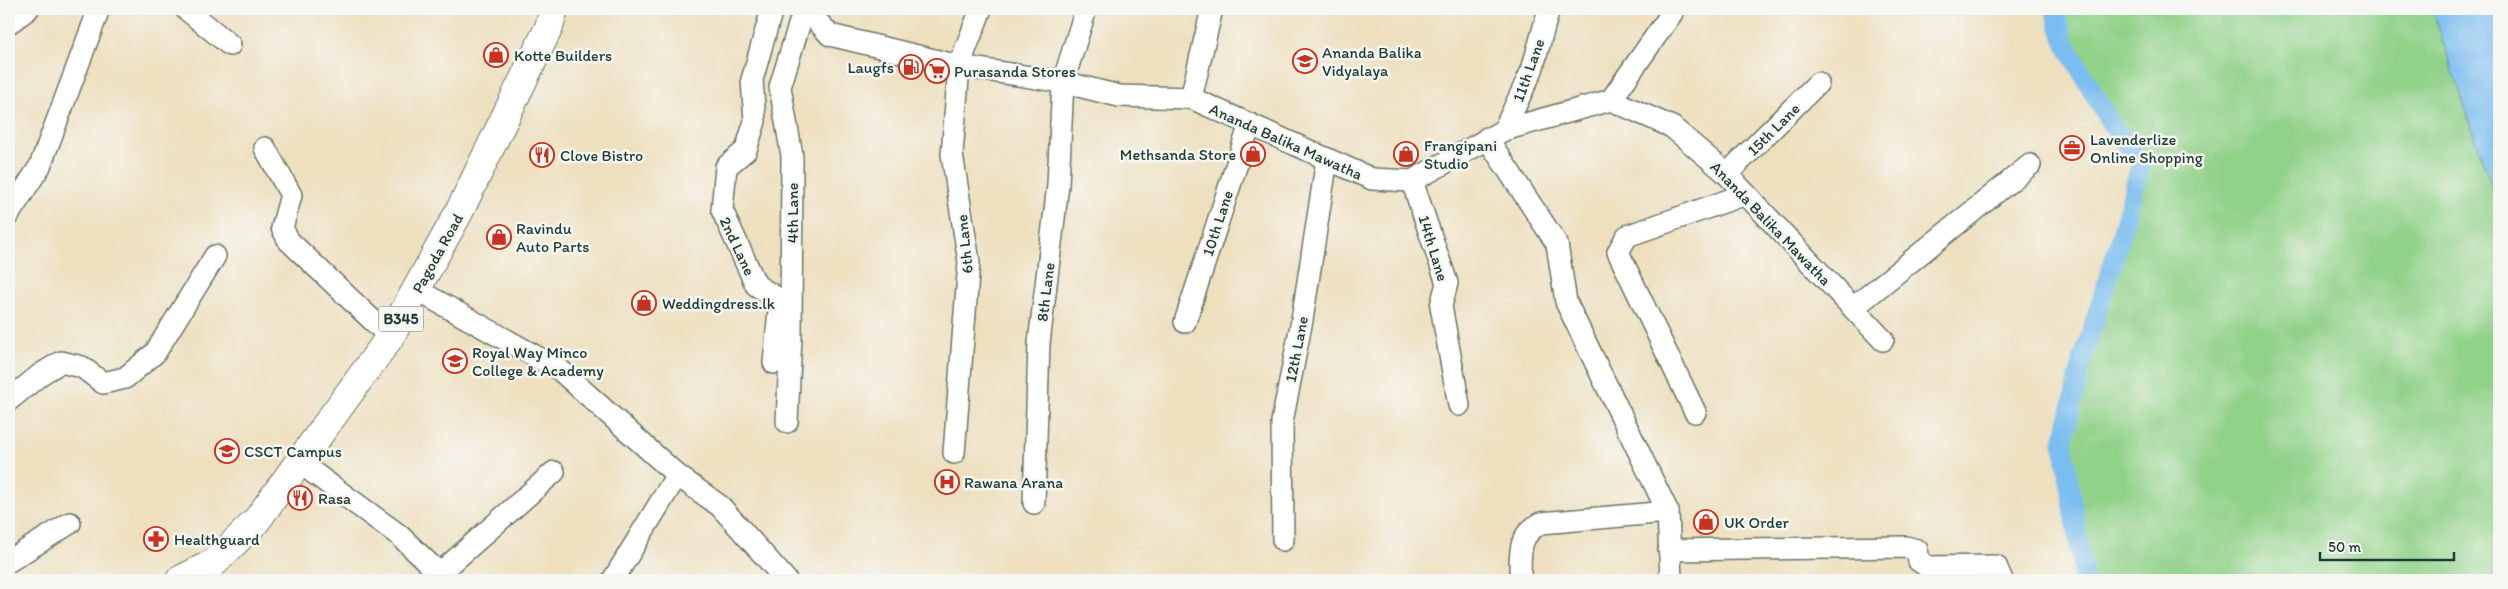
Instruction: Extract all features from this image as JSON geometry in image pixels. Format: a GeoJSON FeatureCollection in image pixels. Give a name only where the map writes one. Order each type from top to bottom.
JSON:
{"type":"FeatureCollection","features":[{"type":"Feature","properties":{"kind":"main road","name":"Pagoda Road"},"geometry":{"type":"LineString","coordinates":[[180,580],[214,563],[257,520],[390,338],[464,204],[549,27],[554,9]]}},
{"type":"Feature","properties":{"kind":"street"},"geometry":{"type":"LineString","coordinates":[[9,23],[28,9]]}},
{"type":"Feature","properties":{"kind":"street"},"geometry":{"type":"LineString","coordinates":[[9,214],[40,166],[99,9]]}},
{"type":"Feature","properties":{"kind":"street"},"geometry":{"type":"LineString","coordinates":[[186,9],[230,45]]}},
{"type":"Feature","properties":{"kind":"street","name":"2nd Lane"},"geometry":{"type":"LineString","coordinates":[[772,9],[752,80],[755,121],[746,150],[726,167],[722,210],[756,285],[780,300],[774,363]]}},
{"type":"Feature","properties":{"kind":"street","name":"Ananda Balika Mawatha"},"geometry":{"type":"LineString","coordinates":[[805,9],[830,35],[959,66],[1063,82],[1119,96],[1191,98],[1372,179],[1412,181]]}},
{"type":"Feature","properties":{"kind":"street","name":"4th Lane"},"geometry":{"type":"LineString","coordinates":[[787,422],[791,337],[792,156],[780,87],[805,9]]}},
{"type":"Feature","properties":{"kind":"street","name":"6th Lane"},"geometry":{"type":"LineString","coordinates":[[954,453],[969,262],[952,154],[959,66],[981,9]]}},
{"type":"Feature","properties":{"kind":"street","name":"8th Lane"},"geometry":{"type":"LineString","coordinates":[[1034,503],[1039,343],[1058,185],[1063,82],[1086,9]]}},
{"type":"Feature","properties":{"kind":"street"},"geometry":{"type":"LineString","coordinates":[[1191,98],[1212,9]]}},
{"type":"Feature","properties":{"kind":"street","name":"11th Lane"},"geometry":{"type":"LineString","coordinates":[[1496,134],[1532,70],[1549,9]]}},
{"type":"Feature","properties":{"kind":"street"},"geometry":{"type":"LineString","coordinates":[[1412,181],[1496,134],[1611,100],[1672,13],[1670,9]]}},
{"type":"Feature","properties":{"kind":"street","name":"15th Lane"},"geometry":{"type":"LineString","coordinates":[[1728,174],[1818,83]]}},
{"type":"Feature","properties":{"kind":"street","name":"Ananda Balika Mawatha"},"geometry":{"type":"LineString","coordinates":[[1611,100],[1672,127],[1728,174],[1883,340]]}},
{"type":"Feature","properties":{"kind":"street","name":"10th Lane"},"geometry":{"type":"LineString","coordinates":[[1185,322],[1250,124]]}},
{"type":"Feature","properties":{"kind":"street"},"geometry":{"type":"LineString","coordinates":[[1496,134],[1557,244],[1566,302],[1668,512],[1671,580]]}},
{"type":"Feature","properties":{"kind":"street"},"geometry":{"type":"LineString","coordinates":[[265,148],[290,196],[282,228],[290,241],[390,338]]}},
{"type":"Feature","properties":{"kind":"street","name":"12th Lane"},"geometry":{"type":"LineString","coordinates":[[1283,540],[1282,422],[1302,320],[1327,159]]}},
{"type":"Feature","properties":{"kind":"street"},"geometry":{"type":"LineString","coordinates":[[1853,308],[2030,165]]}},
{"type":"Feature","properties":{"kind":"street","name":"14th Lane"},"geometry":{"type":"LineString","coordinates":[[1412,181],[1447,283],[1441,306],[1459,405]]}},
{"type":"Feature","properties":{"kind":"street"},"geometry":{"type":"LineString","coordinates":[[1695,412],[1618,252],[1626,236],[1746,194]]}},
{"type":"Feature","properties":{"kind":"street"},"geometry":{"type":"LineString","coordinates":[[9,400],[41,374],[61,362],[82,367],[102,383],[125,378],[155,353],[215,256]]}},
{"type":"Feature","properties":{"kind":"street"},"geometry":{"type":"LineString","coordinates":[[417,290],[560,370],[677,476],[720,506],[786,580]]}},
{"type":"Feature","properties":{"kind":"street"},"geometry":{"type":"LineString","coordinates":[[300,463],[399,536],[442,577],[554,472]]}},
{"type":"Feature","properties":{"kind":"street"},"geometry":{"type":"LineString","coordinates":[[613,580],[677,476]]}},
{"type":"Feature","properties":{"kind":"street"},"geometry":{"type":"LineString","coordinates":[[1520,580],[1522,542],[1528,530],[1541,523],[1668,512]]}},
{"type":"Feature","properties":{"kind":"street"},"geometry":{"type":"LineString","coordinates":[[9,561],[70,523]]}},
{"type":"Feature","properties":{"kind":"street"},"geometry":{"type":"LineString","coordinates":[[1669,550],[1906,547],[1917,550],[1918,561],[1928,567],[1996,566],[2002,580]]}},
{"type":"Feature","properties":{"kind":"green space"},"geometry":{"type":"Polygon","coordinates":[[[2054,9],[2432,9],[2499,208],[2499,580],[2084,580],[2063,442],[2083,357],[2115,256],[2140,163],[2110,122],[2065,43],[2054,9]]]}},
{"type":"Feature","properties":{"kind":"water"},"geometry":{"type":"Polygon","coordinates":[[[2432,9],[2499,9],[2499,208],[2432,9]]]}},
{"type":"Feature","properties":{"kind":"waterway"},"geometry":{"type":"LineString","coordinates":[[2054,9],[2065,43],[2110,122],[2141,163],[2115,256],[2083,357],[2063,442],[2084,580]]}},
{"type":"Feature","properties":{"kind":"place","name":"Kotte Builders"},"geometry":{"type":"Point","coordinates":[496,55]}},
{"type":"Feature","properties":{"kind":"place","name":"Ananda Balika Vidyalaya"},"geometry":{"type":"Point","coordinates":[1305,61]}},
{"type":"Feature","properties":{"kind":"place","name":"Laugfs"},"geometry":{"type":"Point","coordinates":[911,67]}},
{"type":"Feature","properties":{"kind":"place","name":"Purasanda Stores"},"geometry":{"type":"Point","coordinates":[937,71]}},
{"type":"Feature","properties":{"kind":"place","name":"Lavenderlize Online Shopping"},"geometry":{"type":"Point","coordinates":[2072,148]}},
{"type":"Feature","properties":{"kind":"place","name":"Methsanda Store"},"geometry":{"type":"Point","coordinates":[1253,154]}},
{"type":"Feature","properties":{"kind":"place","name":"Frangipani Studio"},"geometry":{"type":"Point","coordinates":[1406,154]}},
{"type":"Feature","properties":{"kind":"place","name":"Clove Bistro"},"geometry":{"type":"Point","coordinates":[542,155]}},
{"type":"Feature","properties":{"kind":"place","name":"Ravindu Auto Parts"},"geometry":{"type":"Point","coordinates":[499,237]}},
{"type":"Feature","properties":{"kind":"place","name":"Weddingdress.lk"},"geometry":{"type":"Point","coordinates":[644,303]}},
{"type":"Feature","properties":{"kind":"place","name":"Royal Way Minco College & Academy"},"geometry":{"type":"Point","coordinates":[455,361]}},
{"type":"Feature","properties":{"kind":"place","name":"CSCT Campus"},"geometry":{"type":"Point","coordinates":[227,451]}},
{"type":"Feature","properties":{"kind":"place","name":"Rawana Arana"},"geometry":{"type":"Point","coordinates":[947,482]}},
{"type":"Feature","properties":{"kind":"place","name":"Rasa"},"geometry":{"type":"Point","coordinates":[300,498]}},
{"type":"Feature","properties":{"kind":"place","name":"UK Order"},"geometry":{"type":"Point","coordinates":[1706,522]}},
{"type":"Feature","properties":{"kind":"place","name":"Healthguard"},"geometry":{"type":"Point","coordinates":[156,539]}}]}
